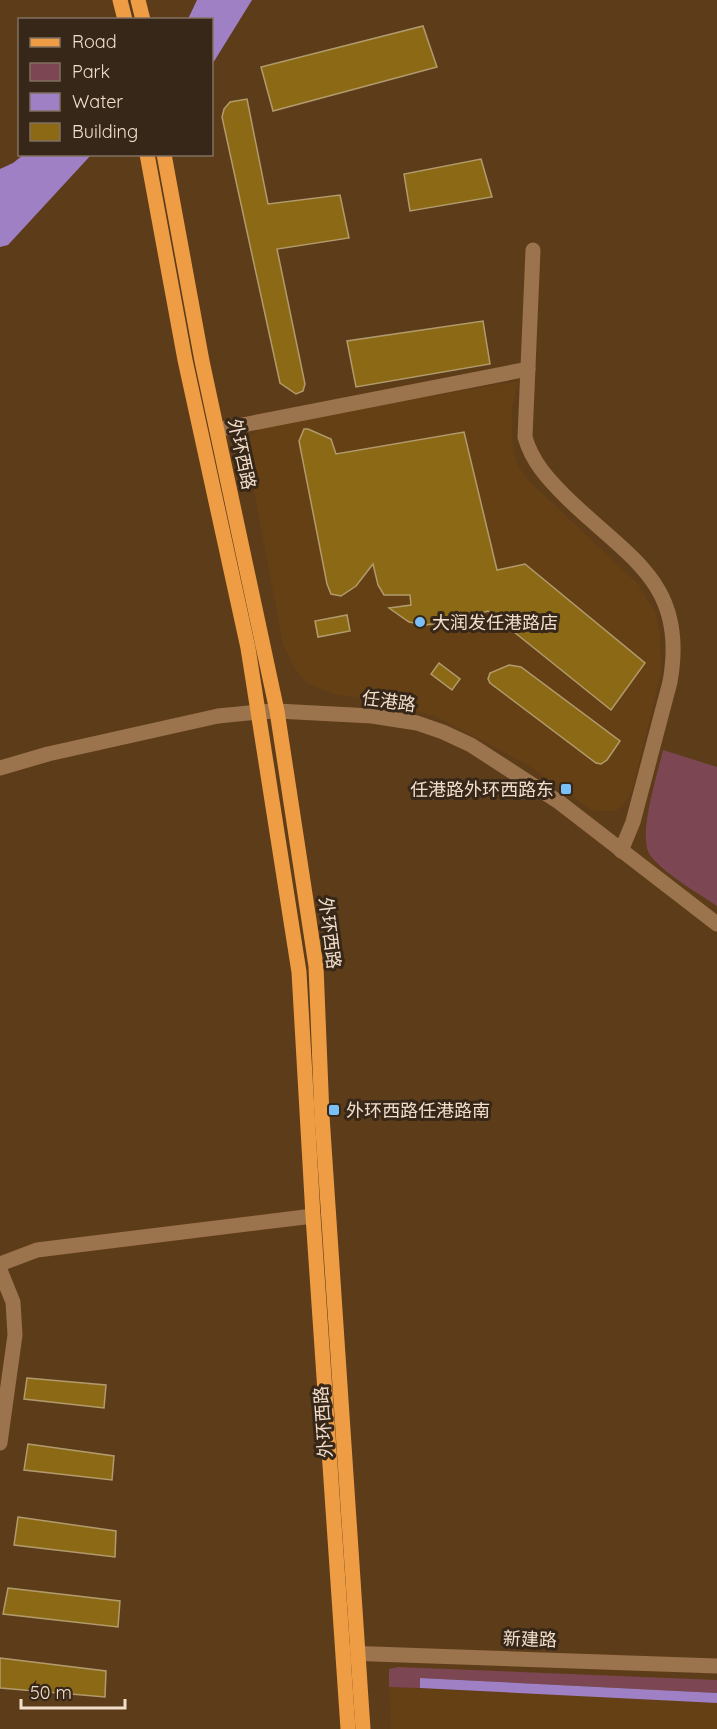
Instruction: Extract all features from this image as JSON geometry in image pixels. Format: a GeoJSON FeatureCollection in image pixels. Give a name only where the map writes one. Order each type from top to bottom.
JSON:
{"type":"FeatureCollection","features":[{"type":"Feature","properties":{"kind":"main road"},"geometry":{"type":"LineString","coordinates":[[120,0],[126,18]]}},
{"type":"Feature","properties":{"kind":"main road"},"geometry":{"type":"LineString","coordinates":[[127,0],[127,18]]}},
{"type":"Feature","properties":{"kind":"main road"},"geometry":{"type":"LineString","coordinates":[[138,0],[144,18]]}},
{"type":"Feature","properties":{"kind":"main road"},"geometry":{"type":"LineString","coordinates":[[145,18],[146,0]]}},
{"type":"Feature","properties":{"kind":"main road","name":"外环西路"},"geometry":{"type":"LineString","coordinates":[[147,156],[185,360],[248,648],[299,972],[313,1216],[350,1653],[363,1729]]}},
{"type":"Feature","properties":{"kind":"main road","name":"外环西路"},"geometry":{"type":"LineString","coordinates":[[164,156],[202,361],[277,711],[316,966],[350,1653],[348,1729]]}},
{"type":"Feature","properties":{"kind":"street"},"geometry":{"type":"LineString","coordinates":[[533,250],[525,437],[530,454],[553,484],[642,566],[656,584],[672,626],[674,654],[670,682],[633,822],[621,850]]}},
{"type":"Feature","properties":{"kind":"street"},"geometry":{"type":"LineString","coordinates":[[217,430],[528,369]]}},
{"type":"Feature","properties":{"kind":"street","name":"任港路"},"geometry":{"type":"LineString","coordinates":[[0,768],[48,754],[195,721],[258,712],[372,716],[417,723],[471,745],[559,802],[717,924]]}},
{"type":"Feature","properties":{"kind":"street"},"geometry":{"type":"LineString","coordinates":[[0,1264],[37,1250],[313,1216]]}},
{"type":"Feature","properties":{"kind":"street"},"geometry":{"type":"LineString","coordinates":[[0,1270],[13,1302],[15,1335],[0,1443]]}},
{"type":"Feature","properties":{"kind":"street","name":"新建路"},"geometry":{"type":"LineString","coordinates":[[350,1653],[717,1666]]}},
{"type":"Feature","properties":{"kind":"shaded area"},"geometry":{"type":"Polygon","coordinates":[[[518,381],[512,409],[512,428],[513,449],[518,465],[528,480],[638,584],[656,614],[660,635],[661,672],[632,791],[616,811],[590,809],[526,764],[437,717],[388,702],[335,694],[312,686],[295,669],[283,644],[248,459],[246,444],[250,436],[260,428],[276,423],[518,381]]]}},
{"type":"Feature","properties":{"kind":"shaded area"},"geometry":{"type":"Polygon","coordinates":[[[389,1687],[717,1703],[717,1729],[391,1729],[389,1687]]]}},
{"type":"Feature","properties":{"kind":"green space"},"geometry":{"type":"Polygon","coordinates":[[[663,750],[717,767],[717,906],[663,869],[650,855],[646,834],[647,819],[663,750]]]}},
{"type":"Feature","properties":{"kind":"green space"},"geometry":{"type":"Polygon","coordinates":[[[398,1667],[717,1680],[717,1693],[421,1678],[420,1688],[389,1687],[389,1669],[398,1667]]]}},
{"type":"Feature","properties":{"kind":"water"},"geometry":{"type":"Polygon","coordinates":[[[197,0],[252,0],[213,63],[213,18],[188,18],[197,0]]]}},
{"type":"Feature","properties":{"kind":"water"},"geometry":{"type":"Polygon","coordinates":[[[22,156],[90,156],[8,245],[0,247],[0,169],[22,156]]]}},
{"type":"Feature","properties":{"kind":"water"},"geometry":{"type":"Polygon","coordinates":[[[420,1678],[717,1693],[717,1703],[420,1688],[420,1678]]]}},
{"type":"Feature","properties":{"kind":"building"},"geometry":{"type":"Polygon","coordinates":[[[423,26],[437,67],[273,111],[261,67],[423,26]]]}},
{"type":"Feature","properties":{"kind":"building"},"geometry":{"type":"Polygon","coordinates":[[[247,99],[268,204],[340,195],[349,238],[277,249],[305,384],[303,391],[296,394],[280,383],[222,117],[224,109],[230,102],[247,99]]]}},
{"type":"Feature","properties":{"kind":"building"},"geometry":{"type":"Polygon","coordinates":[[[481,159],[492,197],[410,211],[404,174],[481,159]]]}},
{"type":"Feature","properties":{"kind":"building"},"geometry":{"type":"Polygon","coordinates":[[[483,321],[490,364],[356,387],[347,341],[483,321]]]}},
{"type":"Feature","properties":{"kind":"building"},"geometry":{"type":"Polygon","coordinates":[[[304,429],[331,439],[336,454],[464,432],[497,570],[525,564],[645,663],[611,710],[488,611],[453,621],[426,625],[409,622],[389,608],[411,605],[410,595],[384,595],[378,585],[373,564],[356,586],[341,596],[331,594],[327,584],[299,441],[304,429]]]}},
{"type":"Feature","properties":{"kind":"building"},"geometry":{"type":"Polygon","coordinates":[[[347,615],[350,631],[318,637],[315,621],[347,615]]]}},
{"type":"Feature","properties":{"kind":"building"},"geometry":{"type":"Polygon","coordinates":[[[439,663],[460,679],[452,690],[431,674],[439,663]]]}},
{"type":"Feature","properties":{"kind":"building"},"geometry":{"type":"Polygon","coordinates":[[[509,665],[521,667],[620,741],[607,760],[601,764],[596,763],[490,683],[488,679],[490,673],[509,665]]]}},
{"type":"Feature","properties":{"kind":"building"},"geometry":{"type":"Polygon","coordinates":[[[27,1378],[106,1385],[104,1408],[24,1399],[27,1378]]]}},
{"type":"Feature","properties":{"kind":"building"},"geometry":{"type":"Polygon","coordinates":[[[28,1444],[114,1456],[112,1480],[24,1470],[28,1444]]]}},
{"type":"Feature","properties":{"kind":"building"},"geometry":{"type":"Polygon","coordinates":[[[18,1517],[116,1531],[115,1557],[14,1545],[18,1517]]]}},
{"type":"Feature","properties":{"kind":"building"},"geometry":{"type":"Polygon","coordinates":[[[8,1588],[120,1601],[118,1627],[3,1614],[8,1588]]]}},
{"type":"Feature","properties":{"kind":"building"},"geometry":{"type":"Polygon","coordinates":[[[0,1658],[106,1671],[105,1697],[0,1688],[0,1658]]]}},
{"type":"Feature","properties":{"kind":"place","name":"大润发任港路店"},"geometry":{"type":"Point","coordinates":[420,622]}},
{"type":"Feature","properties":{"kind":"place","name":"任港路外环西路东"},"geometry":{"type":"Point","coordinates":[566,789]}},
{"type":"Feature","properties":{"kind":"place","name":"外环西路任港路南"},"geometry":{"type":"Point","coordinates":[334,1110]}}]}
